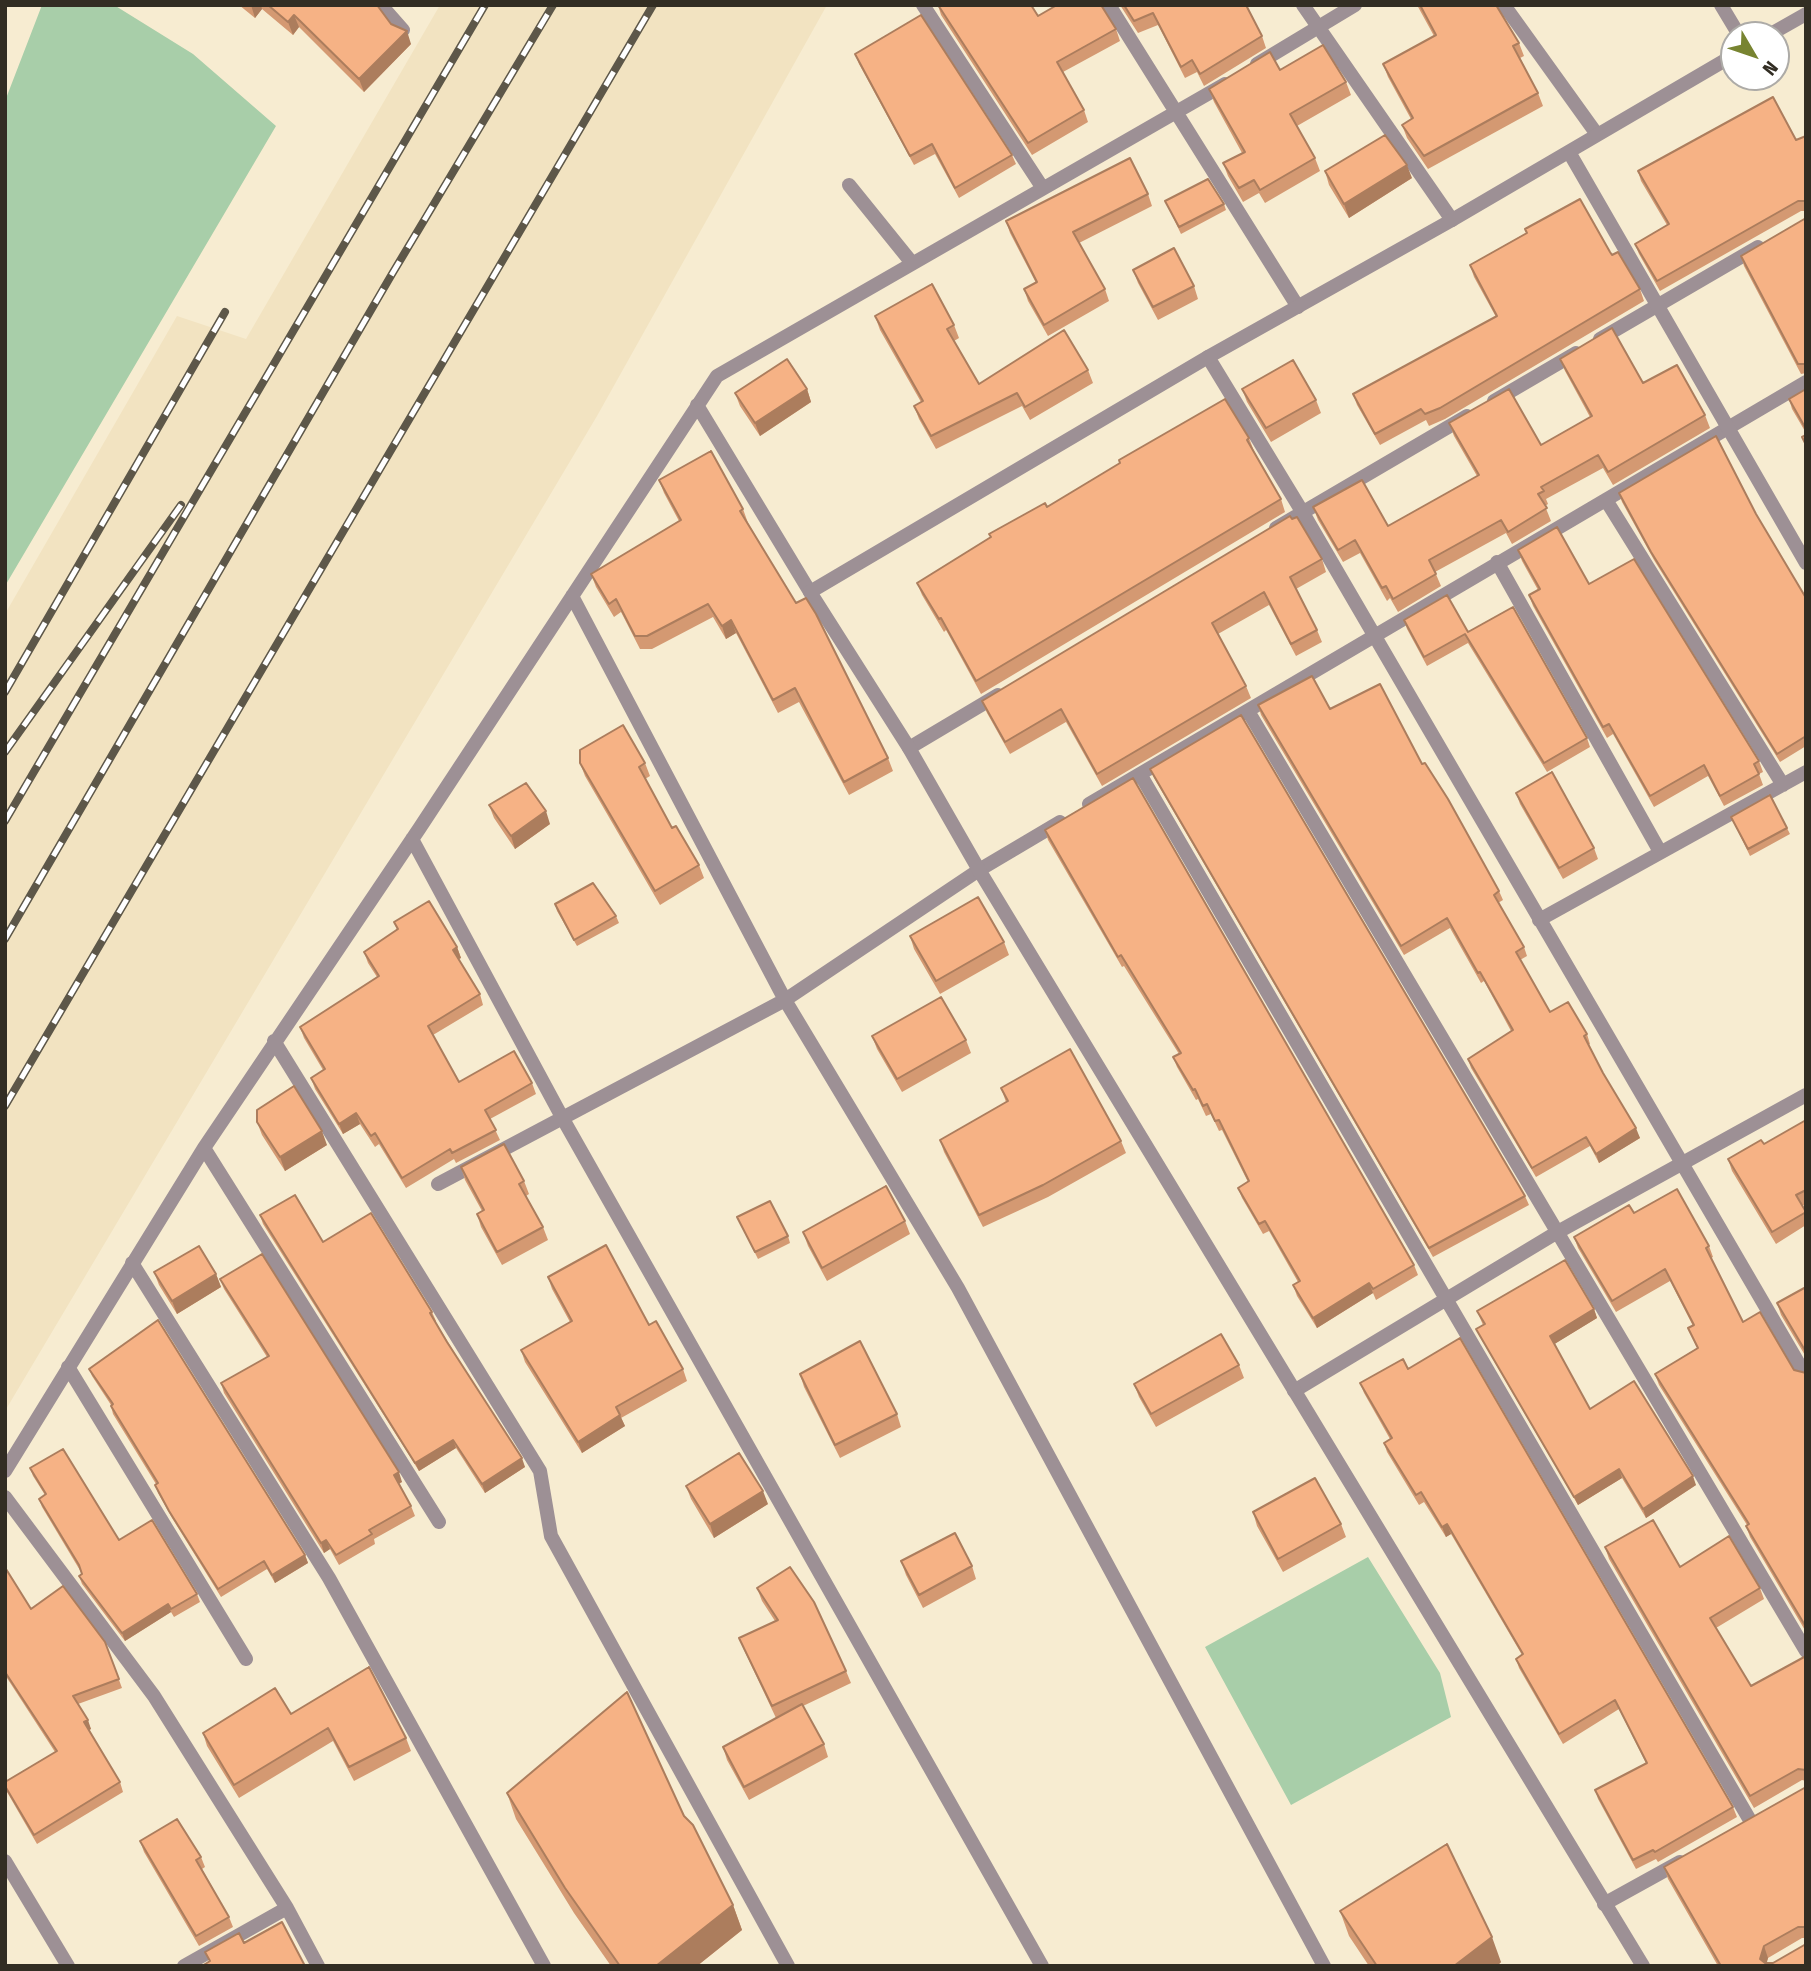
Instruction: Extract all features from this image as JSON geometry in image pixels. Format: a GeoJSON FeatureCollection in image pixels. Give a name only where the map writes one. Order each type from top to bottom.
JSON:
{"type":"FeatureCollection","features":[{"type":"Feature","properties":{"kind":"street"},"geometry":{"type":"LineString","coordinates":[[381,5],[403,30]]}},
{"type":"Feature","properties":{"kind":"street"},"geometry":{"type":"LineString","coordinates":[[923,5],[1042,187]]}},
{"type":"Feature","properties":{"kind":"street"},"geometry":{"type":"LineString","coordinates":[[1109,5],[1298,307]]}},
{"type":"Feature","properties":{"kind":"street"},"geometry":{"type":"LineString","coordinates":[[1303,5],[1452,220]]}},
{"type":"Feature","properties":{"kind":"street"},"geometry":{"type":"LineString","coordinates":[[5,1471],[204,1148],[412,839],[717,376],[1042,187],[1176,114],[1355,5]]}},
{"type":"Feature","properties":{"kind":"street"},"geometry":{"type":"LineString","coordinates":[[1504,5],[1596,133]]}},
{"type":"Feature","properties":{"kind":"street"},"geometry":{"type":"LineString","coordinates":[[1721,5],[1731,21]]}},
{"type":"Feature","properties":{"kind":"street"},"geometry":{"type":"LineString","coordinates":[[1790,23],[1806,14]]}},
{"type":"Feature","properties":{"kind":"street"},"geometry":{"type":"LineString","coordinates":[[810,592],[1208,358],[1452,220],[1569,152],[1596,133],[1720,63]]}},
{"type":"Feature","properties":{"kind":"street"},"geometry":{"type":"LineString","coordinates":[[1569,152],[1726,429],[1806,563]]}},
{"type":"Feature","properties":{"kind":"street"},"geometry":{"type":"LineString","coordinates":[[849,185],[912,263]]}},
{"type":"Feature","properties":{"kind":"street"},"geometry":{"type":"LineString","coordinates":[[1267,534],[1771,239]]}},
{"type":"Feature","properties":{"kind":"street"},"geometry":{"type":"LineString","coordinates":[[1208,358],[1303,513],[1372,636],[1806,1376]]}},
{"type":"Feature","properties":{"kind":"street"},"geometry":{"type":"LineString","coordinates":[[438,1184],[785,1000],[979,870],[1806,382]]}},
{"type":"Feature","properties":{"kind":"street"},"geometry":{"type":"LineString","coordinates":[[698,405],[810,592],[909,748],[979,870],[1643,1966]]}},
{"type":"Feature","properties":{"kind":"street"},"geometry":{"type":"LineString","coordinates":[[1606,500],[1783,785]]}},
{"type":"Feature","properties":{"kind":"street"},"geometry":{"type":"LineString","coordinates":[[1497,562],[1659,850]]}},
{"type":"Feature","properties":{"kind":"street"},"geometry":{"type":"LineString","coordinates":[[572,596],[785,1000],[958,1288],[1324,1966]]}},
{"type":"Feature","properties":{"kind":"street"},"geometry":{"type":"LineString","coordinates":[[909,748],[1016,684]]}},
{"type":"Feature","properties":{"kind":"street"},"geometry":{"type":"LineString","coordinates":[[1248,711],[1806,1651]]}},
{"type":"Feature","properties":{"kind":"street"},"geometry":{"type":"LineString","coordinates":[[1539,920],[1659,850],[1806,772]]}},
{"type":"Feature","properties":{"kind":"street"},"geometry":{"type":"LineString","coordinates":[[1140,774],[1751,1822]]}},
{"type":"Feature","properties":{"kind":"street"},"geometry":{"type":"LineString","coordinates":[[412,839],[563,1119],[1042,1966]]}},
{"type":"Feature","properties":{"kind":"street"},"geometry":{"type":"LineString","coordinates":[[274,1041],[540,1471],[551,1536],[789,1966]]}},
{"type":"Feature","properties":{"kind":"street"},"geometry":{"type":"LineString","coordinates":[[1294,1391],[1556,1233],[1806,1095]]}},
{"type":"Feature","properties":{"kind":"street"},"geometry":{"type":"LineString","coordinates":[[204,1148],[439,1522]]}},
{"type":"Feature","properties":{"kind":"street"},"geometry":{"type":"LineString","coordinates":[[132,1263],[329,1578],[544,1966]]}},
{"type":"Feature","properties":{"kind":"street"},"geometry":{"type":"LineString","coordinates":[[68,1367],[246,1659]]}},
{"type":"Feature","properties":{"kind":"street"},"geometry":{"type":"LineString","coordinates":[[5,1497],[154,1696],[287,1908],[318,1966]]}},
{"type":"Feature","properties":{"kind":"street"},"geometry":{"type":"LineString","coordinates":[[1604,1904],[1690,1856]]}},
{"type":"Feature","properties":{"kind":"street"},"geometry":{"type":"LineString","coordinates":[[5,1861],[68,1966]]}},
{"type":"Feature","properties":{"kind":"street"},"geometry":{"type":"LineString","coordinates":[[184,1966],[287,1908]]}},
{"type":"Feature","properties":{"kind":"shaded area"},"geometry":{"type":"Polygon","coordinates":[[[440,5],[827,5],[597,416],[5,1411],[5,614],[177,316],[246,339],[440,5]]]}},
{"type":"Feature","properties":{"kind":"green space"},"geometry":{"type":"Polygon","coordinates":[[[42,5],[114,5],[193,54],[276,126],[5,586],[5,101],[42,5]]]}},
{"type":"Feature","properties":{"kind":"green space"},"geometry":{"type":"Polygon","coordinates":[[[1368,1557],[1440,1673],[1451,1717],[1291,1805],[1205,1647],[1368,1557]]]}},
{"type":"Feature","properties":{"kind":"building"},"geometry":{"type":"Polygon","coordinates":[[[268,5],[377,5],[391,24],[407,31],[359,79],[294,15],[288,22],[268,5]]]}},
{"type":"Feature","properties":{"kind":"building"},"geometry":{"type":"Polygon","coordinates":[[[938,5],[1031,5],[1038,16],[1057,5],[1101,5],[1116,29],[1057,62],[1084,110],[1028,143],[938,5]]]}},
{"type":"Feature","properties":{"kind":"building"},"geometry":{"type":"Polygon","coordinates":[[[1124,5],[1246,5],[1262,36],[1200,74],[1192,60],[1181,67],[1153,13],[1134,21],[1124,5]]]}},
{"type":"Feature","properties":{"kind":"building"},"geometry":{"type":"Polygon","coordinates":[[[1420,5],[1496,5],[1519,43],[1513,46],[1538,93],[1424,156],[1402,125],[1413,118],[1383,64],[1436,35],[1420,5]]]}},
{"type":"Feature","properties":{"kind":"building"},"geometry":{"type":"Polygon","coordinates":[[[921,15],[1012,155],[955,188],[932,144],[910,156],[855,54],[921,15]]]}},
{"type":"Feature","properties":{"kind":"building"},"geometry":{"type":"Polygon","coordinates":[[[1323,45],[1346,82],[1290,114],[1315,158],[1260,190],[1254,180],[1239,188],[1223,163],[1245,152],[1209,89],[1270,52],[1280,70],[1323,45]]]}},
{"type":"Feature","properties":{"kind":"building"},"geometry":{"type":"Polygon","coordinates":[[[1773,97],[1796,140],[1806,136],[1806,201],[1798,201],[1657,281],[1635,244],[1669,224],[1638,171],[1773,97]]]}},
{"type":"Feature","properties":{"kind":"building"},"geometry":{"type":"Polygon","coordinates":[[[1385,135],[1407,165],[1344,204],[1325,171],[1385,135]]]}},
{"type":"Feature","properties":{"kind":"building"},"geometry":{"type":"Polygon","coordinates":[[[1130,158],[1148,194],[1073,232],[1105,289],[1044,325],[1024,289],[1037,282],[1006,221],[1130,158]]]}},
{"type":"Feature","properties":{"kind":"building"},"geometry":{"type":"Polygon","coordinates":[[[1208,179],[1224,204],[1179,227],[1165,201],[1208,179]]]}},
{"type":"Feature","properties":{"kind":"building"},"geometry":{"type":"Polygon","coordinates":[[[1580,199],[1612,255],[1618,252],[1640,289],[1440,408],[1425,414],[1421,409],[1375,434],[1353,394],[1497,316],[1470,265],[1527,233],[1525,229],[1580,199]]]}},
{"type":"Feature","properties":{"kind":"building"},"geometry":{"type":"Polygon","coordinates":[[[1806,218],[1806,364],[1798,364],[1741,256],[1806,218]]]}},
{"type":"Feature","properties":{"kind":"building"},"geometry":{"type":"Polygon","coordinates":[[[1174,248],[1194,286],[1153,307],[1133,270],[1174,248]]]}},
{"type":"Feature","properties":{"kind":"building"},"geometry":{"type":"Polygon","coordinates":[[[932,284],[954,325],[947,329],[979,384],[1064,330],[1088,370],[1025,407],[1017,393],[931,436],[914,406],[923,401],[875,316],[932,284]]]}},
{"type":"Feature","properties":{"kind":"building"},"geometry":{"type":"Polygon","coordinates":[[[1612,328],[1643,383],[1677,365],[1705,415],[1608,472],[1598,455],[1541,487],[1544,491],[1538,494],[1547,508],[1508,532],[1501,520],[1429,560],[1436,574],[1393,599],[1386,586],[1382,588],[1355,540],[1338,550],[1313,507],[1362,480],[1388,526],[1479,475],[1449,423],[1509,389],[1541,445],[1592,416],[1560,359],[1612,328]]]}},
{"type":"Feature","properties":{"kind":"building"},"geometry":{"type":"Polygon","coordinates":[[[787,359],[807,389],[755,423],[735,393],[787,359]]]}},
{"type":"Feature","properties":{"kind":"building"},"geometry":{"type":"Polygon","coordinates":[[[1293,360],[1316,400],[1266,428],[1242,389],[1293,360]]]}},
{"type":"Feature","properties":{"kind":"building"},"geometry":{"type":"Polygon","coordinates":[[[1806,389],[1806,429],[1789,399],[1806,389]]]}},
{"type":"Feature","properties":{"kind":"building"},"geometry":{"type":"Polygon","coordinates":[[[1225,399],[1281,499],[976,681],[941,618],[939,619],[917,583],[991,537],[989,534],[1045,503],[1047,507],[1120,463],[1119,460],[1225,399]]]}},
{"type":"Feature","properties":{"kind":"building"},"geometry":{"type":"Polygon","coordinates":[[[1716,436],[1756,514],[1806,598],[1806,736],[1777,754],[1651,552],[1619,493],[1716,436]]]}},
{"type":"Feature","properties":{"kind":"building"},"geometry":{"type":"Polygon","coordinates":[[[711,451],[743,509],[740,511],[796,603],[806,598],[816,614],[888,758],[844,782],[795,688],[773,700],[731,620],[722,626],[708,604],[647,636],[635,636],[616,599],[609,604],[591,574],[681,520],[659,480],[711,451]]]}},
{"type":"Feature","properties":{"kind":"building"},"geometry":{"type":"Polygon","coordinates":[[[1290,516],[1292,519],[1297,517],[1322,559],[1290,577],[1317,630],[1291,644],[1264,592],[1212,623],[1246,686],[1097,774],[1061,709],[1005,742],[982,701],[1290,516]]]}},
{"type":"Feature","properties":{"kind":"building"},"geometry":{"type":"Polygon","coordinates":[[[1557,527],[1589,584],[1634,559],[1759,761],[1754,764],[1759,774],[1720,796],[1704,765],[1650,796],[1609,724],[1603,727],[1529,595],[1540,589],[1518,550],[1557,527]]]}},
{"type":"Feature","properties":{"kind":"building"},"geometry":{"type":"Polygon","coordinates":[[[1447,595],[1468,632],[1513,607],[1587,738],[1544,763],[1465,634],[1424,657],[1404,620],[1447,595]]]}},
{"type":"Feature","properties":{"kind":"building"},"geometry":{"type":"Polygon","coordinates":[[[1312,676],[1330,709],[1380,684],[1422,764],[1425,763],[1448,799],[1499,891],[1494,895],[1524,947],[1516,952],[1550,1012],[1568,1002],[1587,1034],[1584,1036],[1603,1073],[1636,1128],[1596,1154],[1586,1137],[1532,1168],[1468,1059],[1513,1030],[1480,972],[1478,973],[1447,918],[1401,946],[1258,705],[1312,676]]]}},
{"type":"Feature","properties":{"kind":"building"},"geometry":{"type":"Polygon","coordinates":[[[1241,715],[1525,1196],[1429,1248],[1150,769],[1241,715]]]}},
{"type":"Feature","properties":{"kind":"building"},"geometry":{"type":"Polygon","coordinates":[[[623,725],[645,763],[639,767],[672,828],[676,826],[699,865],[655,891],[580,763],[580,750],[623,725]]]}},
{"type":"Feature","properties":{"kind":"building"},"geometry":{"type":"Polygon","coordinates":[[[1552,772],[1594,848],[1559,868],[1516,793],[1552,772]]]}},
{"type":"Feature","properties":{"kind":"building"},"geometry":{"type":"Polygon","coordinates":[[[1133,778],[1414,1265],[1373,1289],[1369,1283],[1313,1318],[1293,1285],[1300,1281],[1265,1221],[1259,1224],[1238,1188],[1249,1181],[1219,1120],[1215,1121],[1207,1104],[1203,1106],[1173,1057],[1181,1053],[1121,955],[1118,957],[1045,830],[1133,778]]]}},
{"type":"Feature","properties":{"kind":"building"},"geometry":{"type":"Polygon","coordinates":[[[526,783],[546,811],[511,836],[489,805],[526,783]]]}},
{"type":"Feature","properties":{"kind":"building"},"geometry":{"type":"Polygon","coordinates":[[[1770,795],[1787,828],[1748,849],[1731,817],[1770,795]]]}},
{"type":"Feature","properties":{"kind":"building"},"geometry":{"type":"Polygon","coordinates":[[[593,883],[616,916],[574,940],[555,904],[593,883]]]}},
{"type":"Feature","properties":{"kind":"building"},"geometry":{"type":"Polygon","coordinates":[[[978,897],[1004,942],[936,981],[910,936],[978,897]]]}},
{"type":"Feature","properties":{"kind":"building"},"geometry":{"type":"Polygon","coordinates":[[[429,901],[457,947],[453,950],[480,994],[428,1026],[459,1082],[514,1051],[532,1083],[485,1110],[496,1130],[452,1153],[450,1149],[402,1178],[375,1133],[371,1136],[356,1113],[339,1124],[311,1078],[325,1069],[300,1027],[379,976],[364,952],[398,929],[394,922],[429,901]]]}},
{"type":"Feature","properties":{"kind":"building"},"geometry":{"type":"Polygon","coordinates":[[[941,997],[966,1040],[897,1079],[872,1036],[941,997]]]}},
{"type":"Feature","properties":{"kind":"building"},"geometry":{"type":"Polygon","coordinates":[[[1070,1049],[1121,1141],[1043,1185],[979,1215],[940,1140],[1008,1101],[1001,1088],[1070,1049]]]}},
{"type":"Feature","properties":{"kind":"building"},"geometry":{"type":"Polygon","coordinates":[[[294,1086],[322,1131],[280,1157],[257,1122],[257,1110],[294,1086]]]}},
{"type":"Feature","properties":{"kind":"building"},"geometry":{"type":"Polygon","coordinates":[[[1806,1120],[1806,1190],[1796,1195],[1806,1212],[1772,1232],[1728,1159],[1761,1140],[1764,1144],[1806,1120]]]}},
{"type":"Feature","properties":{"kind":"building"},"geometry":{"type":"Polygon","coordinates":[[[504,1144],[524,1181],[519,1184],[543,1227],[497,1252],[477,1214],[484,1210],[461,1167],[504,1144]]]}},
{"type":"Feature","properties":{"kind":"building"},"geometry":{"type":"Polygon","coordinates":[[[886,1186],[905,1221],[822,1268],[803,1232],[886,1186]]]}},
{"type":"Feature","properties":{"kind":"building"},"geometry":{"type":"Polygon","coordinates":[[[1677,1189],[1709,1246],[1706,1248],[1743,1322],[1760,1312],[1794,1370],[1806,1373],[1806,1627],[1746,1526],[1749,1524],[1655,1374],[1698,1348],[1688,1328],[1694,1325],[1665,1269],[1612,1301],[1574,1237],[1629,1205],[1634,1213],[1677,1189]]]}},
{"type":"Feature","properties":{"kind":"building"},"geometry":{"type":"Polygon","coordinates":[[[295,1195],[323,1242],[371,1213],[432,1312],[430,1313],[447,1342],[522,1458],[482,1484],[453,1440],[415,1463],[260,1215],[295,1195]]]}},
{"type":"Feature","properties":{"kind":"building"},"geometry":{"type":"Polygon","coordinates":[[[770,1201],[788,1236],[755,1252],[737,1217],[770,1201]]]}},
{"type":"Feature","properties":{"kind":"building"},"geometry":{"type":"Polygon","coordinates":[[[606,1245],[649,1325],[656,1321],[683,1369],[616,1407],[620,1415],[578,1442],[521,1350],[572,1321],[548,1277],[606,1245]]]}},
{"type":"Feature","properties":{"kind":"building"},"geometry":{"type":"Polygon","coordinates":[[[199,1246],[216,1274],[172,1301],[154,1272],[199,1246]]]}},
{"type":"Feature","properties":{"kind":"building"},"geometry":{"type":"Polygon","coordinates":[[[262,1254],[399,1472],[394,1475],[411,1506],[369,1530],[372,1534],[336,1555],[326,1540],[321,1543],[221,1383],[269,1356],[220,1279],[262,1254]]]}},
{"type":"Feature","properties":{"kind":"building"},"geometry":{"type":"Polygon","coordinates":[[[1565,1260],[1594,1309],[1550,1336],[1590,1409],[1634,1381],[1693,1476],[1643,1509],[1619,1469],[1574,1497],[1476,1329],[1485,1324],[1477,1311],[1565,1260]]]}},
{"type":"Feature","properties":{"kind":"building"},"geometry":{"type":"Polygon","coordinates":[[[1806,1287],[1806,1352],[1777,1303],[1806,1287]]]}},
{"type":"Feature","properties":{"kind":"building"},"geometry":{"type":"Polygon","coordinates":[[[158,1320],[305,1555],[272,1575],[264,1561],[218,1589],[169,1511],[155,1485],[158,1483],[111,1406],[113,1404],[89,1369],[158,1320]]]}},
{"type":"Feature","properties":{"kind":"building"},"geometry":{"type":"Polygon","coordinates":[[[1221,1334],[1239,1365],[1151,1414],[1134,1384],[1221,1334]]]}},
{"type":"Feature","properties":{"kind":"building"},"geometry":{"type":"Polygon","coordinates":[[[1460,1338],[1733,1807],[1655,1852],[1653,1850],[1633,1860],[1595,1790],[1647,1763],[1615,1700],[1559,1734],[1516,1659],[1523,1654],[1447,1524],[1442,1527],[1421,1492],[1416,1495],[1384,1443],[1392,1438],[1360,1383],[1403,1359],[1408,1369],[1460,1338]]]}},
{"type":"Feature","properties":{"kind":"building"},"geometry":{"type":"Polygon","coordinates":[[[860,1341],[897,1414],[835,1445],[800,1374],[860,1341]]]}},
{"type":"Feature","properties":{"kind":"building"},"geometry":{"type":"Polygon","coordinates":[[[63,1449],[119,1540],[152,1520],[197,1594],[171,1609],[168,1604],[122,1633],[79,1576],[82,1574],[79,1565],[39,1499],[46,1494],[30,1468],[63,1449]]]}},
{"type":"Feature","properties":{"kind":"building"},"geometry":{"type":"Polygon","coordinates":[[[739,1453],[763,1491],[710,1524],[686,1486],[739,1453]]]}},
{"type":"Feature","properties":{"kind":"building"},"geometry":{"type":"Polygon","coordinates":[[[1315,1478],[1341,1524],[1278,1559],[1253,1512],[1315,1478]]]}},
{"type":"Feature","properties":{"kind":"building"},"geometry":{"type":"Polygon","coordinates":[[[1653,1520],[1680,1567],[1729,1536],[1760,1588],[1710,1618],[1751,1686],[1806,1656],[1806,1770],[1798,1769],[1750,1796],[1605,1547],[1653,1520]]]}},
{"type":"Feature","properties":{"kind":"building"},"geometry":{"type":"Polygon","coordinates":[[[955,1533],[972,1566],[919,1595],[901,1561],[955,1533]]]}},
{"type":"Feature","properties":{"kind":"building"},"geometry":{"type":"Polygon","coordinates":[[[790,1567],[814,1602],[846,1671],[772,1706],[739,1638],[778,1620],[757,1588],[790,1567]]]}},
{"type":"Feature","properties":{"kind":"building"},"geometry":{"type":"Polygon","coordinates":[[[5,1569],[31,1609],[63,1586],[105,1642],[119,1679],[73,1696],[88,1720],[84,1722],[120,1782],[34,1835],[5,1782],[57,1751],[5,1672],[5,1569]]]}},
{"type":"Feature","properties":{"kind":"building"},"geometry":{"type":"Polygon","coordinates":[[[369,1667],[406,1738],[349,1767],[328,1728],[234,1785],[203,1733],[275,1688],[291,1714],[369,1667]]]}},
{"type":"Feature","properties":{"kind":"building"},"geometry":{"type":"Polygon","coordinates":[[[627,1692],[684,1816],[693,1825],[733,1905],[656,1966],[620,1966],[565,1888],[507,1793],[627,1692]]]}},
{"type":"Feature","properties":{"kind":"building"},"geometry":{"type":"Polygon","coordinates":[[[802,1704],[824,1744],[744,1787],[723,1747],[802,1704]]]}},
{"type":"Feature","properties":{"kind":"building"},"geometry":{"type":"Polygon","coordinates":[[[1806,1787],[1806,1927],[1798,1927],[1764,1946],[1760,1959],[1765,1963],[1773,1963],[1806,1944],[1806,1966],[1721,1966],[1664,1867],[1806,1787]]]}},
{"type":"Feature","properties":{"kind":"building"},"geometry":{"type":"Polygon","coordinates":[[[177,1819],[201,1857],[196,1860],[229,1917],[196,1936],[140,1841],[177,1819]]]}},
{"type":"Feature","properties":{"kind":"building"},"geometry":{"type":"Polygon","coordinates":[[[1447,1844],[1492,1937],[1454,1966],[1377,1966],[1340,1911],[1447,1844]]]}},
{"type":"Feature","properties":{"kind":"building"},"geometry":{"type":"Polygon","coordinates":[[[282,1922],[305,1966],[202,1966],[210,1961],[205,1952],[239,1933],[244,1943],[282,1922]]]}},
{"type":"Feature","properties":{"kind":"railway"},"geometry":{"type":"LineString","coordinates":[[5,821],[485,5]]}},
{"type":"Feature","properties":{"kind":"railway"},"geometry":{"type":"LineString","coordinates":[[5,939],[392,274],[553,5]]}},
{"type":"Feature","properties":{"kind":"railway"},"geometry":{"type":"LineString","coordinates":[[5,1106],[653,5]]}},
{"type":"Feature","properties":{"kind":"railway"},"geometry":{"type":"LineString","coordinates":[[5,692],[225,312]]}},
{"type":"Feature","properties":{"kind":"railway"},"geometry":{"type":"LineString","coordinates":[[5,752],[181,505]]}}]}
